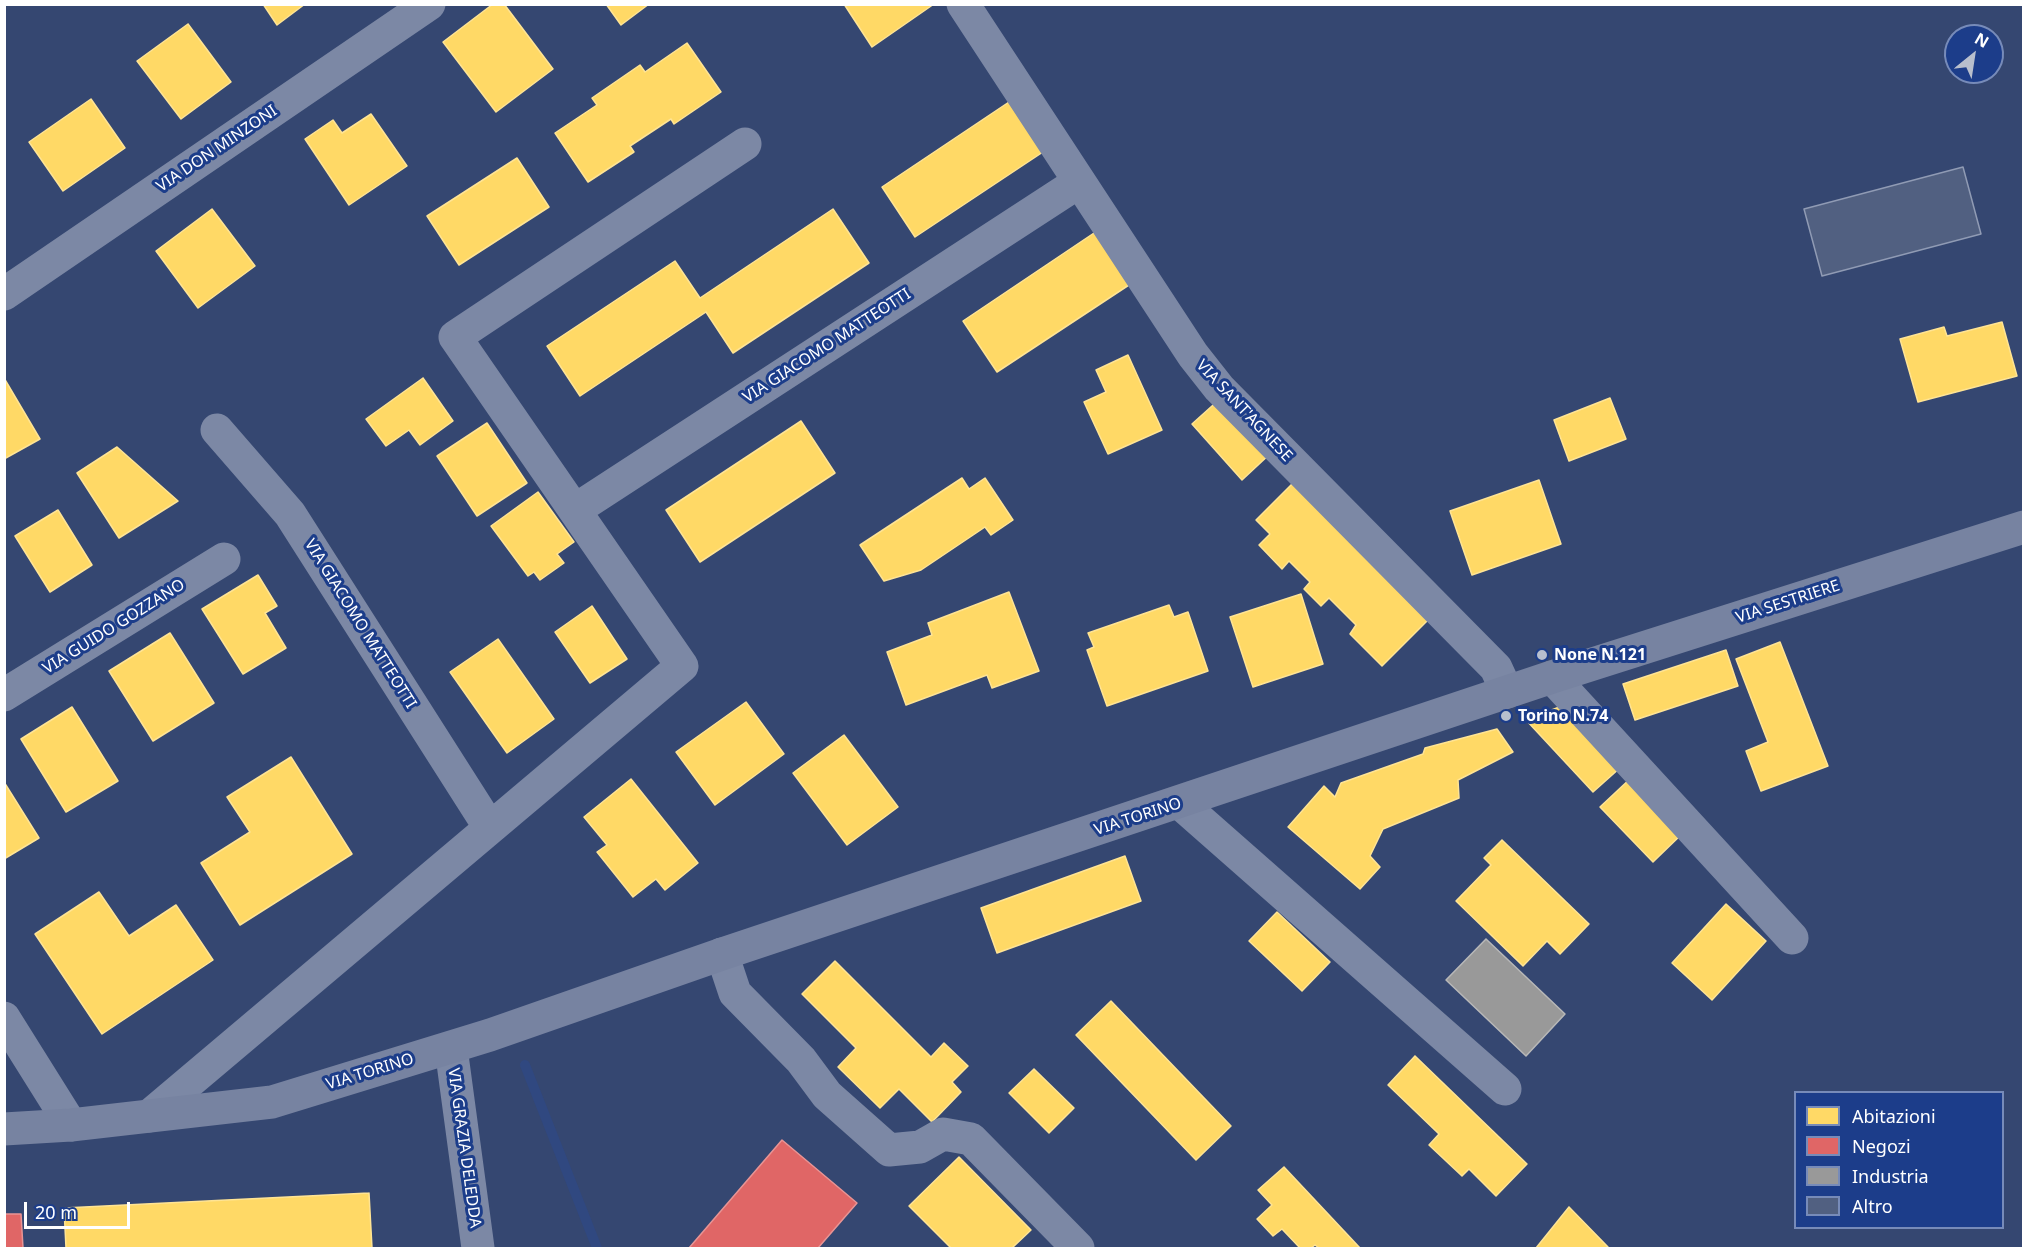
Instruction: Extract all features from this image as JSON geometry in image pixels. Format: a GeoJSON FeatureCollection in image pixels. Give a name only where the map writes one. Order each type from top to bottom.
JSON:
{"type":"FeatureCollection","features":[{"type":"Feature","properties":{"kind":"main road","name":"VIA SESTRIERE"},"geometry":{"type":"LineString","coordinates":[[1552,677],[2024,526]]}},
{"type":"Feature","properties":{"kind":"main road","name":"VIA TORINO"},"geometry":{"type":"LineString","coordinates":[[4,1129],[71,1125],[272,1102],[451,1048],[722,954],[1552,677]]}},
{"type":"Feature","properties":{"kind":"street","name":"VIA DON MINZONI"},"geometry":{"type":"LineString","coordinates":[[4,294],[429,4]]}},
{"type":"Feature","properties":{"kind":"street","name":"VIA SANT'AGNESE"},"geometry":{"type":"LineString","coordinates":[[963,4],[1166,317],[1219,388],[1496,668],[1507,692]]}},
{"type":"Feature","properties":{"kind":"street"},"geometry":{"type":"LineString","coordinates":[[149,1116],[682,666],[455,337],[745,144]]}},
{"type":"Feature","properties":{"kind":"street","name":"VIA GIACOMO MATTEOTTI"},"geometry":{"type":"LineString","coordinates":[[575,510],[1079,182]]}},
{"type":"Feature","properties":{"kind":"street","name":"VIA GIACOMO MATTEOTTI"},"geometry":{"type":"LineString","coordinates":[[218,430],[290,514],[490,828]]}},
{"type":"Feature","properties":{"kind":"street","name":"VIA GUIDO GOZZANO"},"geometry":{"type":"LineString","coordinates":[[4,695],[224,559]]}},
{"type":"Feature","properties":{"kind":"street"},"geometry":{"type":"LineString","coordinates":[[1552,677],[1792,938]]}},
{"type":"Feature","properties":{"kind":"street"},"geometry":{"type":"LineString","coordinates":[[1180,803],[1505,1089]]}},
{"type":"Feature","properties":{"kind":"street"},"geometry":{"type":"LineString","coordinates":[[722,954],[735,993],[801,1060],[827,1095],[889,1150],[920,1147],[943,1134],[971,1139],[1078,1248]]}},
{"type":"Feature","properties":{"kind":"street"},"geometry":{"type":"LineString","coordinates":[[4,1018],[71,1125]]}},
{"type":"Feature","properties":{"kind":"street","name":"VIA GRAZIA DELEDDA"},"geometry":{"type":"LineString","coordinates":[[451,1048],[478,1248]]}},
{"type":"Feature","properties":{"kind":"building: Abitazioni"},"geometry":{"type":"Polygon","coordinates":[[[263,4],[305,4],[277,25],[263,4]]]}},
{"type":"Feature","properties":{"kind":"building: Abitazioni"},"geometry":{"type":"Polygon","coordinates":[[[493,4],[504,4],[553,69],[496,112],[443,42],[493,4]]]}},
{"type":"Feature","properties":{"kind":"building: Abitazioni"},"geometry":{"type":"Polygon","coordinates":[[[606,4],[649,4],[621,25],[606,4]]]}},
{"type":"Feature","properties":{"kind":"building: Abitazioni"},"geometry":{"type":"Polygon","coordinates":[[[844,4],[934,4],[872,47],[844,4]]]}},
{"type":"Feature","properties":{"kind":"building: Abitazioni"},"geometry":{"type":"Polygon","coordinates":[[[188,24],[231,82],[181,119],[137,61],[188,24]]]}},
{"type":"Feature","properties":{"kind":"building: Abitazioni"},"geometry":{"type":"Polygon","coordinates":[[[687,43],[721,92],[674,124],[671,119],[630,146],[634,152],[588,182],[555,133],[597,105],[592,98],[640,65],[645,72],[687,43]]]}},
{"type":"Feature","properties":{"kind":"building: Abitazioni"},"geometry":{"type":"Polygon","coordinates":[[[1015,98],[1049,148],[915,237],[882,187],[1015,98]]]}},
{"type":"Feature","properties":{"kind":"building: Abitazioni"},"geometry":{"type":"Polygon","coordinates":[[[91,99],[125,148],[63,191],[29,142],[91,99]]]}},
{"type":"Feature","properties":{"kind":"building: Abitazioni"},"geometry":{"type":"Polygon","coordinates":[[[371,114],[407,166],[349,205],[305,139],[333,120],[342,133],[371,114]]]}},
{"type":"Feature","properties":{"kind":"building: Abitazioni"},"geometry":{"type":"Polygon","coordinates":[[[517,158],[549,207],[459,265],[427,216],[517,158]]]}},
{"type":"Feature","properties":{"kind":"building: Abitazioni"},"geometry":{"type":"Polygon","coordinates":[[[212,209],[255,266],[198,308],[156,251],[212,209]]]}},
{"type":"Feature","properties":{"kind":"building: Abitazioni"},"geometry":{"type":"Polygon","coordinates":[[[833,209],[869,263],[733,353],[706,312],[580,396],[547,346],[675,261],[700,298],[833,209]]]}},
{"type":"Feature","properties":{"kind":"building: Abitazioni"},"geometry":{"type":"Polygon","coordinates":[[[1097,231],[1132,283],[997,372],[963,321],[1097,231]]]}},
{"type":"Feature","properties":{"kind":"building: Abitazioni"},"geometry":{"type":"Polygon","coordinates":[[[2002,322],[2017,376],[1918,402],[1900,339],[1944,327],[1947,336],[2002,322]]]}},
{"type":"Feature","properties":{"kind":"building: Abitazioni"},"geometry":{"type":"Polygon","coordinates":[[[1128,355],[1162,430],[1108,454],[1084,402],[1106,392],[1096,370],[1128,355]]]}},
{"type":"Feature","properties":{"kind":"building: Abitazioni"},"geometry":{"type":"Polygon","coordinates":[[[4,378],[40,439],[4,459],[4,378]]]}},
{"type":"Feature","properties":{"kind":"building: Abitazioni"},"geometry":{"type":"Polygon","coordinates":[[[423,378],[453,421],[420,445],[409,430],[386,446],[366,419],[423,378]]]}},
{"type":"Feature","properties":{"kind":"building: Abitazioni"},"geometry":{"type":"Polygon","coordinates":[[[1222,397],[1272,452],[1242,480],[1192,424],[1222,397]]]}},
{"type":"Feature","properties":{"kind":"building: Abitazioni"},"geometry":{"type":"Polygon","coordinates":[[[1610,398],[1626,439],[1569,461],[1554,420],[1610,398]]]}},
{"type":"Feature","properties":{"kind":"building: Abitazioni"},"geometry":{"type":"Polygon","coordinates":[[[801,421],[835,473],[700,562],[666,510],[801,421]]]}},
{"type":"Feature","properties":{"kind":"building: Abitazioni"},"geometry":{"type":"Polygon","coordinates":[[[487,423],[527,483],[477,516],[437,456],[487,423]]]}},
{"type":"Feature","properties":{"kind":"building: Abitazioni"},"geometry":{"type":"Polygon","coordinates":[[[117,447],[178,501],[119,538],[77,473],[117,447]]]}},
{"type":"Feature","properties":{"kind":"building: Abitazioni"},"geometry":{"type":"Polygon","coordinates":[[[962,478],[969,489],[985,478],[1013,520],[991,535],[985,527],[921,570],[884,581],[860,545],[962,478]]]}},
{"type":"Feature","properties":{"kind":"building: Abitazioni"},"geometry":{"type":"Polygon","coordinates":[[[1539,480],[1561,544],[1472,575],[1450,511],[1539,480]]]}},
{"type":"Feature","properties":{"kind":"building: Abitazioni"},"geometry":{"type":"Polygon","coordinates":[[[1295,481],[1431,617],[1382,666],[1350,634],[1356,625],[1329,598],[1321,606],[1304,589],[1310,582],[1289,561],[1282,569],[1259,545],[1270,534],[1256,520],[1295,481]]]}},
{"type":"Feature","properties":{"kind":"building: Abitazioni"},"geometry":{"type":"Polygon","coordinates":[[[538,492],[574,542],[557,554],[564,563],[540,580],[534,572],[528,576],[491,526],[538,492]]]}},
{"type":"Feature","properties":{"kind":"building: Abitazioni"},"geometry":{"type":"Polygon","coordinates":[[[58,510],[92,565],[50,592],[15,536],[58,510]]]}},
{"type":"Feature","properties":{"kind":"building: Abitazioni"},"geometry":{"type":"Polygon","coordinates":[[[258,575],[277,606],[265,613],[286,648],[243,674],[202,609],[258,575]]]}},
{"type":"Feature","properties":{"kind":"building: Abitazioni"},"geometry":{"type":"Polygon","coordinates":[[[1009,592],[1039,671],[992,688],[987,675],[906,705],[887,652],[932,635],[928,623],[1009,592]]]}},
{"type":"Feature","properties":{"kind":"building: Abitazioni"},"geometry":{"type":"Polygon","coordinates":[[[1301,594],[1323,664],[1253,687],[1230,617],[1301,594]]]}},
{"type":"Feature","properties":{"kind":"building: Abitazioni"},"geometry":{"type":"Polygon","coordinates":[[[1169,605],[1174,617],[1188,612],[1208,671],[1107,706],[1087,650],[1094,647],[1088,633],[1169,605]]]}},
{"type":"Feature","properties":{"kind":"building: Abitazioni"},"geometry":{"type":"Polygon","coordinates":[[[592,606],[627,659],[590,683],[555,632],[592,606]]]}},
{"type":"Feature","properties":{"kind":"building: Abitazioni"},"geometry":{"type":"Polygon","coordinates":[[[170,633],[214,703],[153,741],[109,671],[170,633]]]}},
{"type":"Feature","properties":{"kind":"building: Abitazioni"},"geometry":{"type":"Polygon","coordinates":[[[498,639],[554,719],[507,753],[450,672],[498,639]]]}},
{"type":"Feature","properties":{"kind":"building: Abitazioni"},"geometry":{"type":"Polygon","coordinates":[[[1780,642],[1828,766],[1761,791],[1746,751],[1768,742],[1736,659],[1780,642]]]}},
{"type":"Feature","properties":{"kind":"building: Abitazioni"},"geometry":{"type":"Polygon","coordinates":[[[1726,650],[1738,686],[1635,720],[1623,684],[1726,650]]]}},
{"type":"Feature","properties":{"kind":"building: Abitazioni"},"geometry":{"type":"Polygon","coordinates":[[[746,702],[784,754],[715,805],[676,752],[746,702]]]}},
{"type":"Feature","properties":{"kind":"building: Abitazioni"},"geometry":{"type":"Polygon","coordinates":[[[1567,704],[1621,767],[1593,792],[1526,720],[1567,704]]]}},
{"type":"Feature","properties":{"kind":"building: Abitazioni"},"geometry":{"type":"Polygon","coordinates":[[[72,707],[118,781],[66,812],[21,739],[72,707]]]}},
{"type":"Feature","properties":{"kind":"building: Abitazioni"},"geometry":{"type":"Polygon","coordinates":[[[1497,729],[1513,752],[1458,780],[1459,798],[1383,829],[1370,856],[1380,867],[1360,889],[1288,827],[1324,786],[1335,797],[1341,783],[1423,754],[1425,748],[1497,729]]]}},
{"type":"Feature","properties":{"kind":"building: Abitazioni"},"geometry":{"type":"Polygon","coordinates":[[[844,735],[898,807],[847,845],[793,773],[844,735]]]}},
{"type":"Feature","properties":{"kind":"building: Abitazioni"},"geometry":{"type":"Polygon","coordinates":[[[291,757],[352,854],[240,925],[201,863],[250,832],[227,797],[291,757]]]}},
{"type":"Feature","properties":{"kind":"building: Abitazioni"},"geometry":{"type":"Polygon","coordinates":[[[1632,777],[1685,831],[1653,862],[1600,807],[1632,777]]]}},
{"type":"Feature","properties":{"kind":"building: Abitazioni"},"geometry":{"type":"Polygon","coordinates":[[[631,779],[698,863],[665,890],[656,879],[633,897],[597,852],[607,845],[584,817],[631,779]]]}},
{"type":"Feature","properties":{"kind":"building: Abitazioni"},"geometry":{"type":"Polygon","coordinates":[[[4,782],[39,838],[4,859],[4,782]]]}},
{"type":"Feature","properties":{"kind":"building: Abitazioni"},"geometry":{"type":"Polygon","coordinates":[[[1502,840],[1589,924],[1560,954],[1547,941],[1523,966],[1456,901],[1491,865],[1484,858],[1502,840]]]}},
{"type":"Feature","properties":{"kind":"building: Abitazioni"},"geometry":{"type":"Polygon","coordinates":[[[1125,856],[1141,901],[997,953],[981,908],[1125,856]]]}},
{"type":"Feature","properties":{"kind":"building: Abitazioni"},"geometry":{"type":"Polygon","coordinates":[[[99,892],[129,936],[176,905],[213,960],[102,1034],[35,934],[99,892]]]}},
{"type":"Feature","properties":{"kind":"building: Abitazioni"},"geometry":{"type":"Polygon","coordinates":[[[1726,904],[1766,941],[1712,1000],[1672,963],[1726,904]]]}},
{"type":"Feature","properties":{"kind":"building: Abitazioni"},"geometry":{"type":"Polygon","coordinates":[[[1277,912],[1330,962],[1302,991],[1249,941],[1277,912]]]}},
{"type":"Feature","properties":{"kind":"building: Abitazioni"},"geometry":{"type":"Polygon","coordinates":[[[835,961],[931,1057],[944,1043],[968,1066],[952,1082],[961,1092],[932,1122],[899,1089],[880,1108],[838,1067],[856,1048],[802,994],[835,961]]]}},
{"type":"Feature","properties":{"kind":"building: Abitazioni"},"geometry":{"type":"Polygon","coordinates":[[[1111,1001],[1231,1126],[1196,1160],[1076,1035],[1111,1001]]]}},
{"type":"Feature","properties":{"kind":"building: Abitazioni"},"geometry":{"type":"Polygon","coordinates":[[[1415,1056],[1527,1164],[1496,1196],[1469,1169],[1462,1176],[1429,1145],[1439,1134],[1388,1085],[1415,1056]]]}},
{"type":"Feature","properties":{"kind":"building: Abitazioni"},"geometry":{"type":"Polygon","coordinates":[[[1034,1069],[1074,1108],[1049,1133],[1009,1093],[1034,1069]]]}},
{"type":"Feature","properties":{"kind":"building: Abitazioni"},"geometry":{"type":"Polygon","coordinates":[[[959,1157],[1031,1230],[1012,1248],[951,1248],[909,1206],[959,1157]]]}},
{"type":"Feature","properties":{"kind":"building: Abitazioni"},"geometry":{"type":"Polygon","coordinates":[[[1284,1167],[1360,1248],[1319,1248],[1315,1245],[1311,1248],[1300,1248],[1282,1229],[1273,1236],[1257,1219],[1272,1205],[1258,1190],[1284,1167]]]}},
{"type":"Feature","properties":{"kind":"building: Abitazioni"},"geometry":{"type":"Polygon","coordinates":[[[369,1193],[372,1248],[66,1248],[64,1208],[369,1193]]]}},
{"type":"Feature","properties":{"kind":"building: Abitazioni"},"geometry":{"type":"Polygon","coordinates":[[[1569,1207],[1608,1247],[1536,1248],[1569,1207]]]}},
{"type":"Feature","properties":{"kind":"building: Negozi"},"geometry":{"type":"Polygon","coordinates":[[[782,1140],[857,1203],[818,1248],[689,1248],[782,1140]]]}},
{"type":"Feature","properties":{"kind":"building: Negozi"},"geometry":{"type":"Polygon","coordinates":[[[4,1214],[21,1214],[23,1248],[4,1248],[4,1214]]]}},
{"type":"Feature","properties":{"kind":"building: Industria"},"geometry":{"type":"Polygon","coordinates":[[[1486,939],[1565,1014],[1526,1056],[1446,980],[1486,939]]]}},
{"type":"Feature","properties":{"kind":"building: Altro"},"geometry":{"type":"Polygon","coordinates":[[[1963,167],[1981,234],[1822,276],[1804,209],[1963,167]]]}},
{"type":"Feature","properties":{"kind":"waterway"},"geometry":{"type":"LineString","coordinates":[[525,1065],[597,1248]]}},
{"type":"Feature","properties":{"kind":"place","name":"None N.121"},"geometry":{"type":"Point","coordinates":[1542,655]}},
{"type":"Feature","properties":{"kind":"place","name":"Torino N.74"},"geometry":{"type":"Point","coordinates":[1506,716]}}]}
